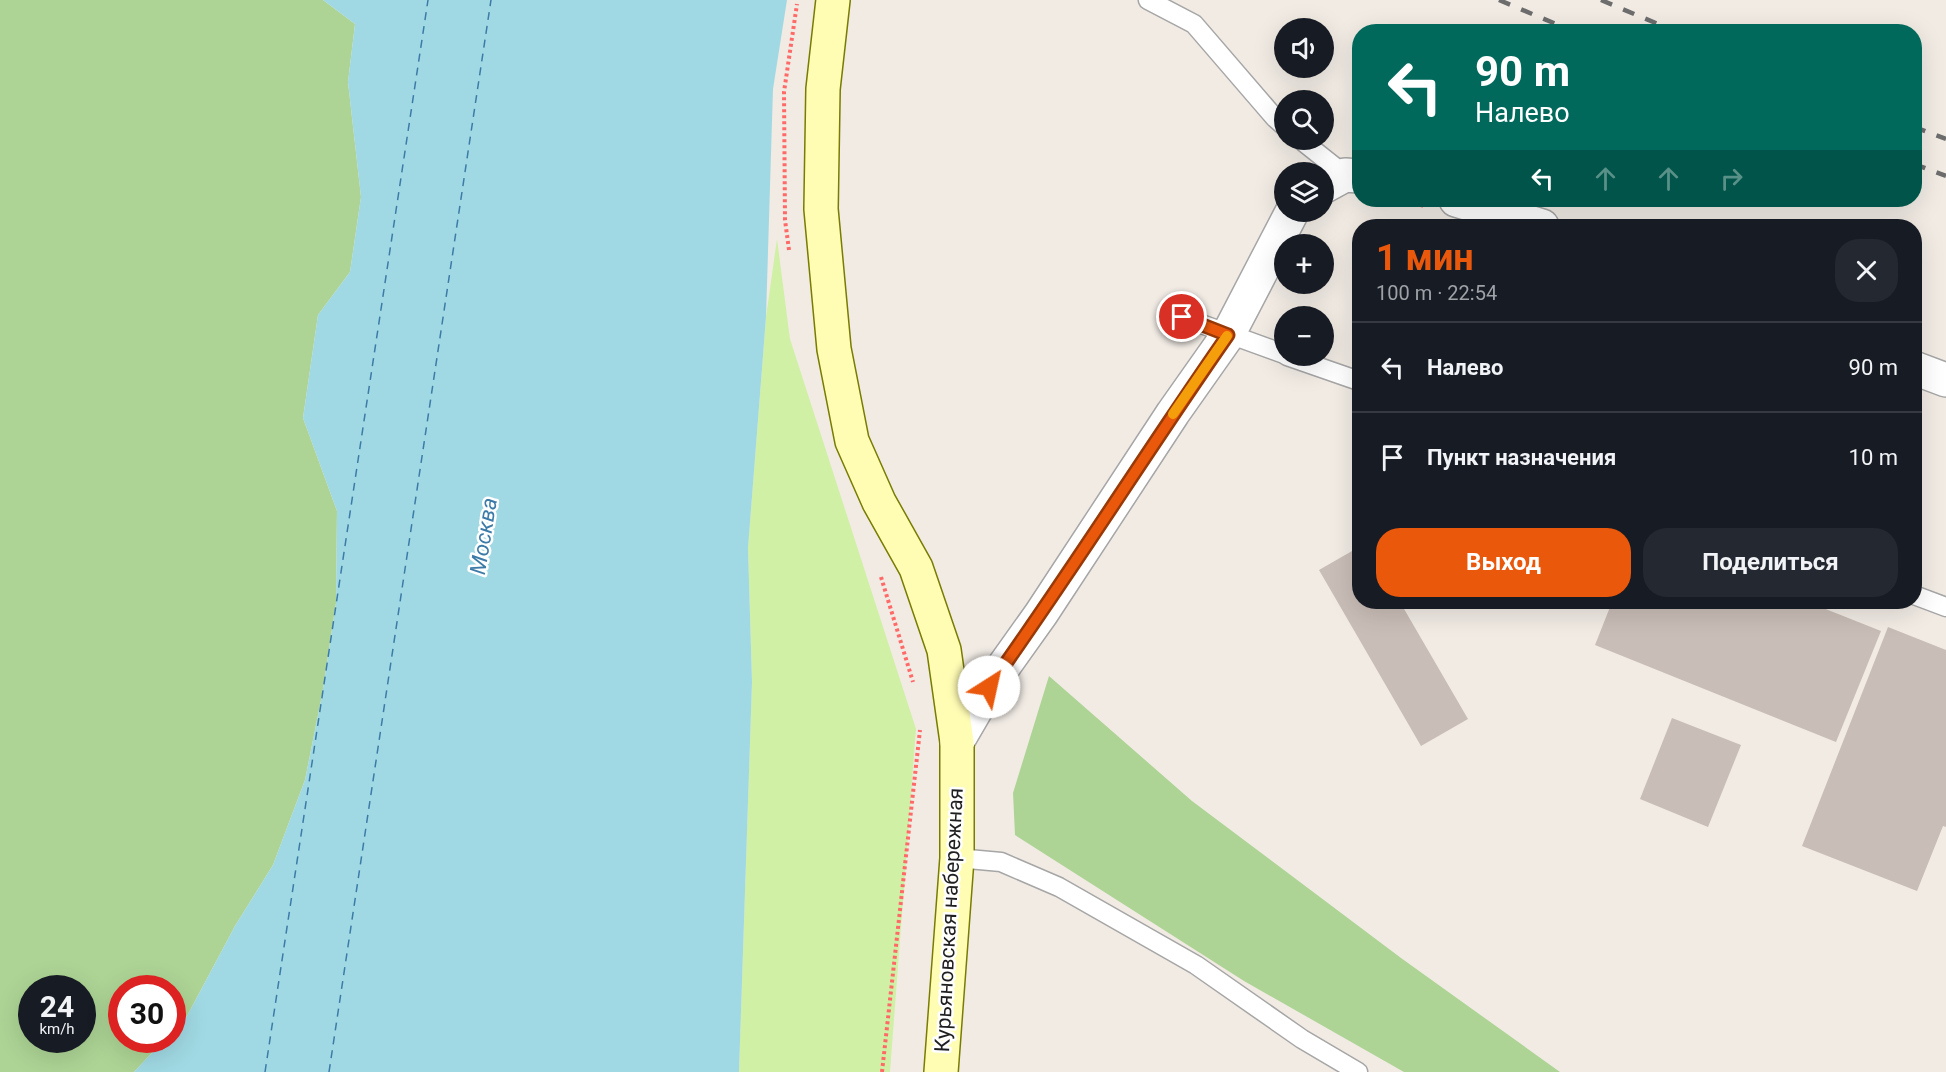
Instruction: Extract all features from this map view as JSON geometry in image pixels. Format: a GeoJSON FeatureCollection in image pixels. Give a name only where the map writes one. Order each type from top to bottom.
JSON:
{"type":"FeatureCollection","features":[{"type":"Feature","properties":{"kind":"main road","name":"Курьяновская набережная"},"geometry":{"type":"LineString","coordinates":[[834,0],[823,89],[821,209],[834,349],[852,441],[879,502],[916,568],[944,650],[957,741],[957,858],[941,1072]]}},
{"type":"Feature","properties":{"kind":"street"},"geometry":{"type":"LineString","coordinates":[[1479,207],[1519,219]]}},
{"type":"Feature","properties":{"kind":"street"},"geometry":{"type":"LineString","coordinates":[[957,741],[989,687],[1041,614],[1173,413],[1228,335],[1287,222]]}},
{"type":"Feature","properties":{"kind":"street"},"geometry":{"type":"LineString","coordinates":[[1922,371],[1946,380]]}},
{"type":"Feature","properties":{"kind":"lane"},"geometry":{"type":"LineString","coordinates":[[1148,0],[1194,24],[1274,117]]}},
{"type":"Feature","properties":{"kind":"lane"},"geometry":{"type":"LineString","coordinates":[[1312,150],[1342,179]]}},
{"type":"Feature","properties":{"kind":"lane"},"geometry":{"type":"LineString","coordinates":[[1182,317],[1274,351]]}},
{"type":"Feature","properties":{"kind":"lane"},"geometry":{"type":"LineString","coordinates":[[1317,366],[1352,379]]}},
{"type":"Feature","properties":{"kind":"lane"},"geometry":{"type":"LineString","coordinates":[[1922,598],[1946,607]]}},
{"type":"Feature","properties":{"kind":"lane"},"geometry":{"type":"LineString","coordinates":[[957,858],[1001,862],[1059,887],[1196,965],[1302,1039],[1359,1072]]}},
{"type":"Feature","properties":{"kind":"path"},"geometry":{"type":"LineString","coordinates":[[877,568],[915,689]]}},
{"type":"Feature","properties":{"kind":"path"},"geometry":{"type":"LineString","coordinates":[[882,1072],[921,723]]}},
{"type":"Feature","properties":{"kind":"green space"},"geometry":{"type":"Polygon","coordinates":[[[0,0],[323,0],[355,24],[348,82],[361,197],[350,272],[318,315],[303,418],[337,511],[336,603],[322,695],[305,780],[273,865],[235,926],[187,1016],[186,975],[108,975],[108,1053],[152,1053],[134,1072],[0,1072],[0,0]]]}},
{"type":"Feature","properties":{"kind":"green space"},"geometry":{"type":"Polygon","coordinates":[[[777,239],[790,339],[916,729],[890,1072],[739,1072],[752,682],[748,548],[766,317],[777,239]]]}},
{"type":"Feature","properties":{"kind":"green space"},"geometry":{"type":"Polygon","coordinates":[[[1049,676],[1192,801],[1401,958],[1560,1072],[1404,1072],[1244,981],[1015,835],[1013,793],[1049,676]]]}},
{"type":"Feature","properties":{"kind":"water","name":"Москва"},"geometry":{"type":"Polygon","coordinates":[[[323,0],[787,0],[773,89],[766,317],[748,548],[752,682],[739,1072],[134,1072],[152,1053],[186,1053],[186,1017],[235,926],[273,865],[305,780],[322,695],[336,603],[337,511],[303,418],[318,315],[350,272],[361,197],[348,82],[355,24],[323,0]]]}},
{"type":"Feature","properties":{"kind":"building"},"geometry":{"type":"Polygon","coordinates":[[[1352,551],[1352,609],[1404,609],[1468,719],[1421,746],[1319,570],[1352,551]]]}},
{"type":"Feature","properties":{"kind":"building"},"geometry":{"type":"Polygon","coordinates":[[[1609,609],[1826,609],[1881,631],[1836,742],[1595,645],[1609,609]]]}},
{"type":"Feature","properties":{"kind":"building"},"geometry":{"type":"Polygon","coordinates":[[[1888,627],[1946,650],[1946,827],[1943,826],[1917,891],[1802,846],[1888,627]]]}},
{"type":"Feature","properties":{"kind":"building"},"geometry":{"type":"Polygon","coordinates":[[[1672,718],[1741,745],[1708,827],[1640,799],[1672,718]]]}},
{"type":"Feature","properties":{"kind":"ferry route"},"geometry":{"type":"LineString","coordinates":[[265,1072],[428,0]]}},
{"type":"Feature","properties":{"kind":"ferry route"},"geometry":{"type":"LineString","coordinates":[[329,1072],[491,0]]}},
{"type":"Feature","properties":{"kind":"railway"},"geometry":{"type":"LineString","coordinates":[[1499,0],[1556,24]]}},
{"type":"Feature","properties":{"kind":"railway"},"geometry":{"type":"LineString","coordinates":[[1601,0],[1658,24]]}},
{"type":"Feature","properties":{"kind":"railway"},"geometry":{"type":"LineString","coordinates":[[1922,130],[1946,139]]}},
{"type":"Feature","properties":{"kind":"railway"},"geometry":{"type":"LineString","coordinates":[[1922,167],[1946,176]]}},
{"type":"Feature","properties":{"kind":"slow traffic"},"geometry":{"type":"LineString","coordinates":[[1173,414],[1227,336]]}},
{"type":"Feature","properties":{"kind":"route"},"geometry":{"type":"LineString","coordinates":[[989,687],[1041,614],[1173,413],[1228,335],[1182,317]]}}]}
